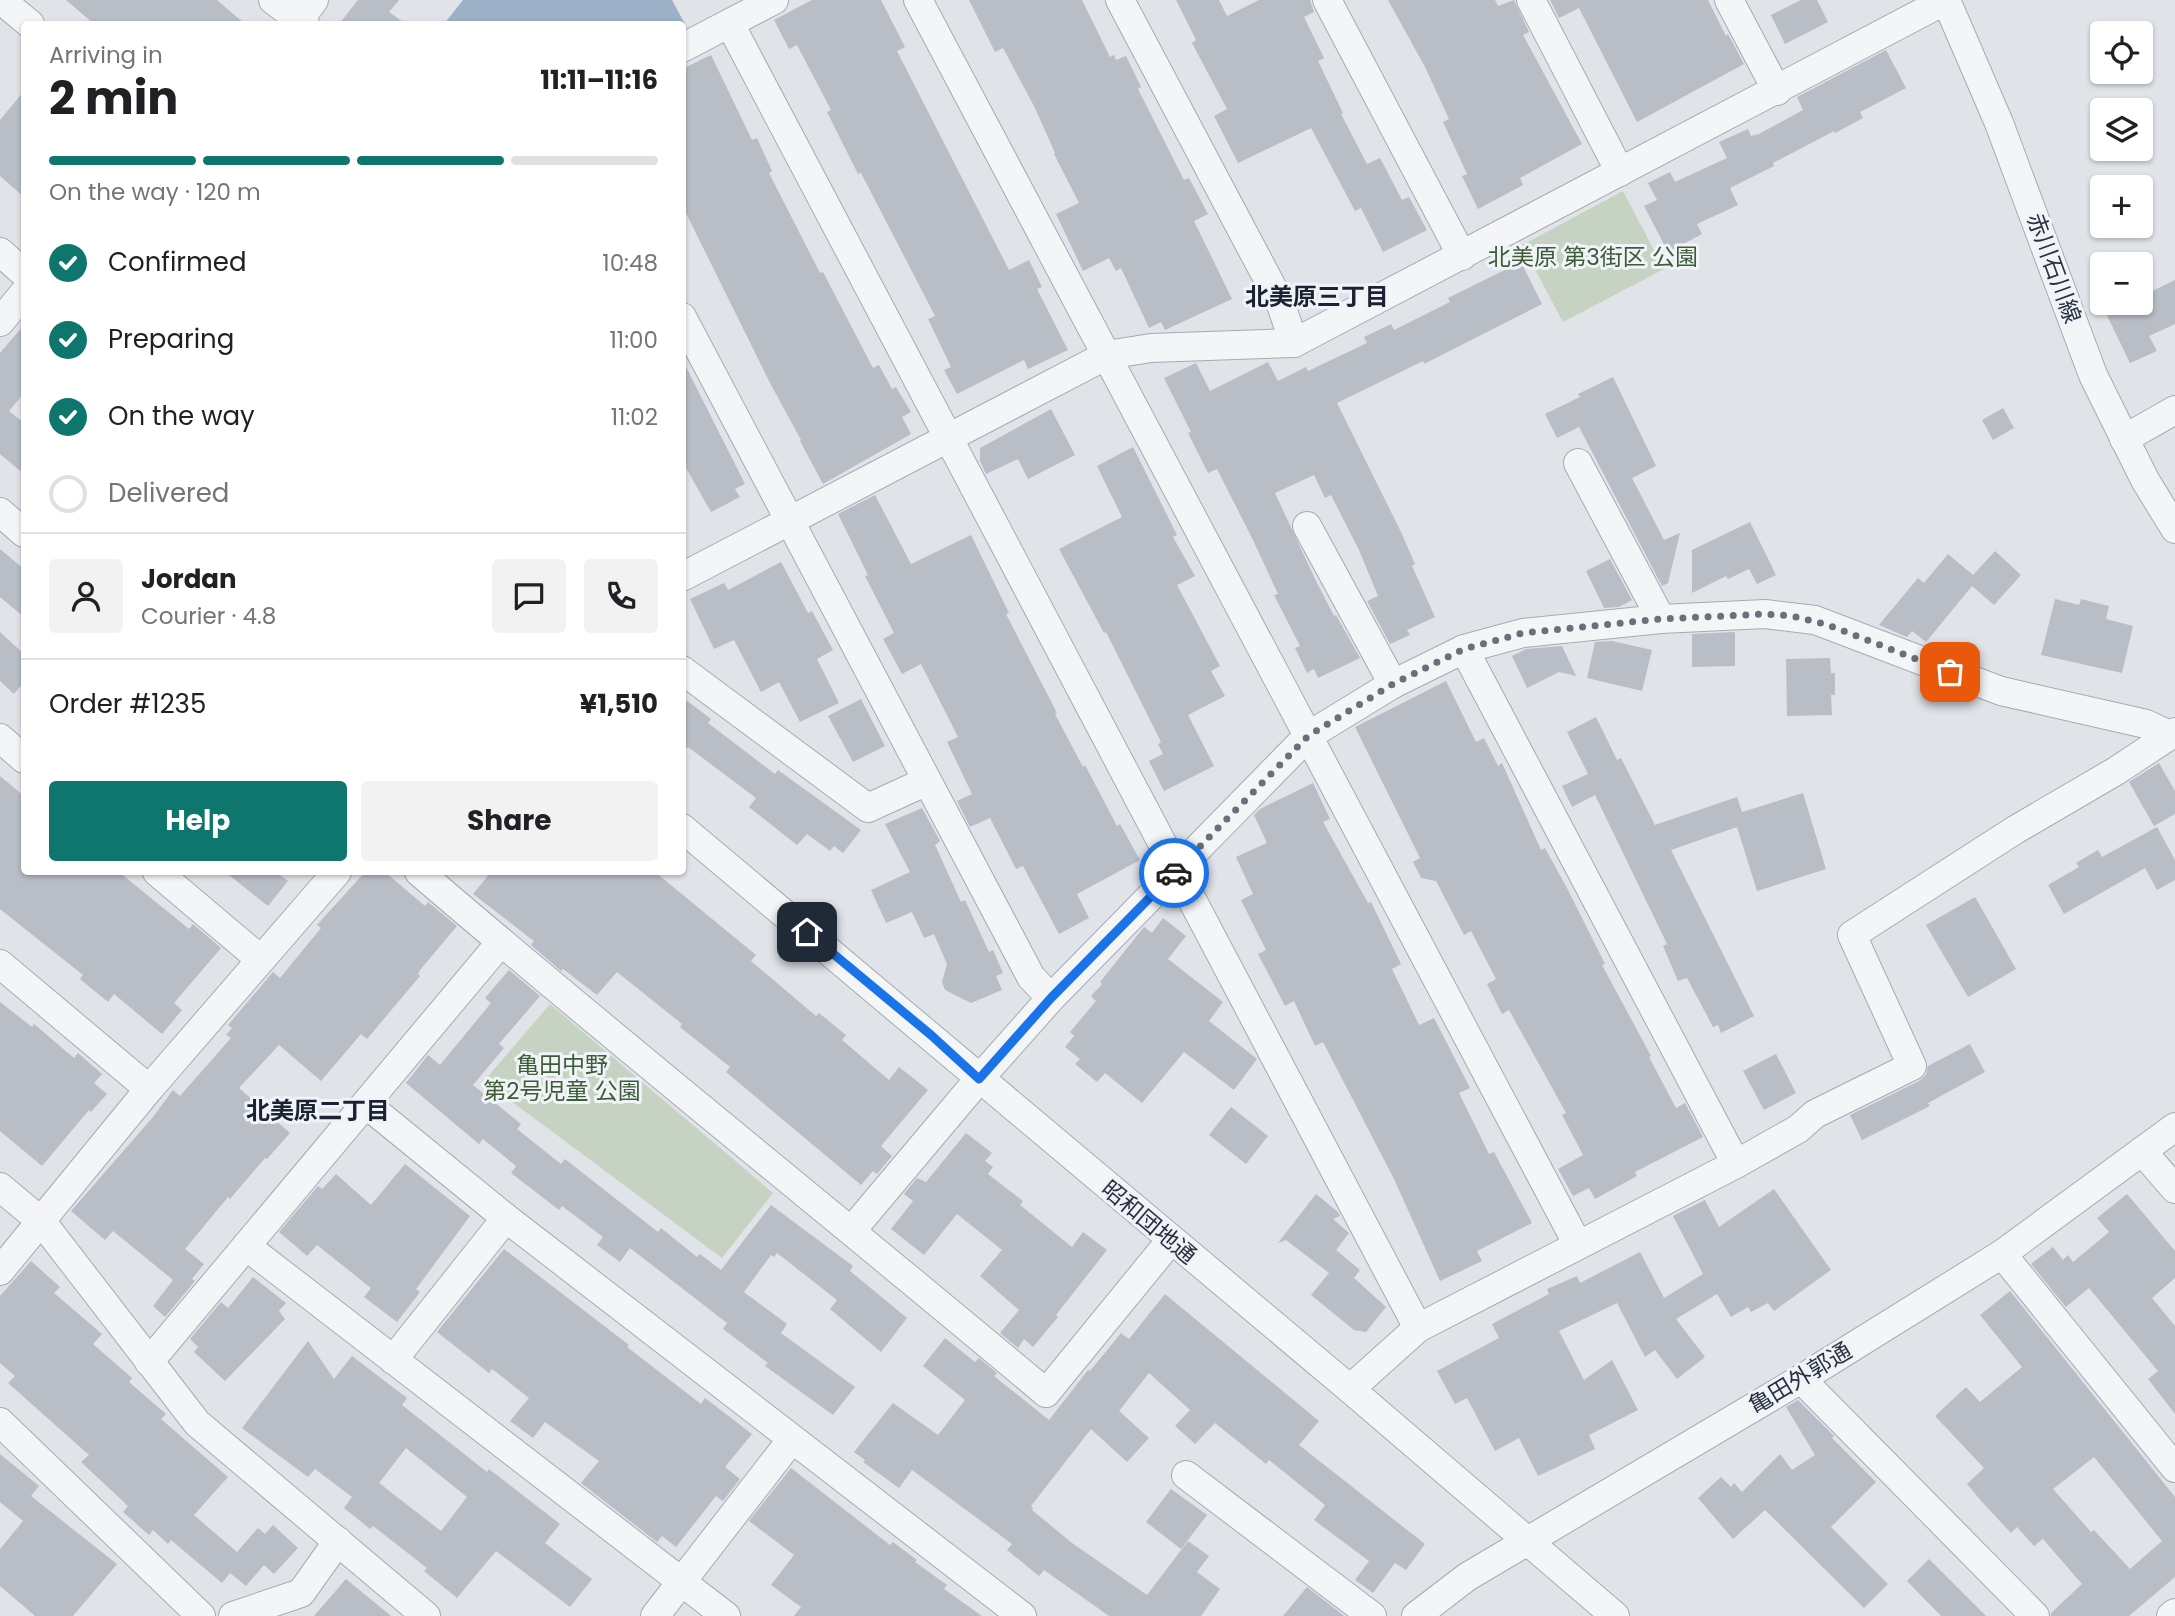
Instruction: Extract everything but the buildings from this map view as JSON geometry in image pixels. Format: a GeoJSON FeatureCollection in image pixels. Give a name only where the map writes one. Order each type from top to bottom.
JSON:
{"type":"FeatureCollection","features":[{"type":"Feature","properties":{"kind":"street"},"geometry":{"type":"LineString","coordinates":[[1,0],[26,21]]}},
{"type":"Feature","properties":{"kind":"street"},"geometry":{"type":"LineString","coordinates":[[273,0],[306,15]]}},
{"type":"Feature","properties":{"kind":"street"},"geometry":{"type":"LineString","coordinates":[[686,46],[774,0]]}},
{"type":"Feature","properties":{"kind":"street"},"geometry":{"type":"LineString","coordinates":[[918,0],[1578,1245]]}},
{"type":"Feature","properties":{"kind":"street"},"geometry":{"type":"LineString","coordinates":[[1120,0],[1280,302],[1294,343]]}},
{"type":"Feature","properties":{"kind":"street"},"geometry":{"type":"LineString","coordinates":[[1327,0],[1462,256]]}},
{"type":"Feature","properties":{"kind":"street"},"geometry":{"type":"LineString","coordinates":[[1531,0],[1620,172]]}},
{"type":"Feature","properties":{"kind":"street"},"geometry":{"type":"LineString","coordinates":[[1729,0],[1777,91]]}},
{"type":"Feature","properties":{"kind":"street"},"geometry":{"type":"LineString","coordinates":[[686,575],[1107,355],[1151,348],[1294,343],[1946,0]]}},
{"type":"Feature","properties":{"kind":"street","name":"赤川石川線"},"geometry":{"type":"LineString","coordinates":[[1946,0],[2004,136],[2093,375],[2145,480],[2175,529]]}},
{"type":"Feature","properties":{"kind":"street"},"geometry":{"type":"LineString","coordinates":[[730,24],[1418,1328]]}},
{"type":"Feature","properties":{"kind":"street"},"geometry":{"type":"LineString","coordinates":[[0,252],[21,270]]}},
{"type":"Feature","properties":{"kind":"street"},"geometry":{"type":"LineString","coordinates":[[0,322],[21,297]]}},
{"type":"Feature","properties":{"kind":"street"},"geometry":{"type":"LineString","coordinates":[[686,325],[1031,976],[1051,998]]}},
{"type":"Feature","properties":{"kind":"street"},"geometry":{"type":"LineString","coordinates":[[2124,439],[2175,410]]}},
{"type":"Feature","properties":{"kind":"street"},"geometry":{"type":"LineString","coordinates":[[1578,463],[1661,619]]}},
{"type":"Feature","properties":{"kind":"street"},"geometry":{"type":"LineString","coordinates":[[0,512],[21,530]]}},
{"type":"Feature","properties":{"kind":"street"},"geometry":{"type":"LineString","coordinates":[[1307,526],[1393,684]]}},
{"type":"Feature","properties":{"kind":"street"},"geometry":{"type":"LineString","coordinates":[[852,1230],[1051,998],[1308,736],[1393,684],[1464,649],[1523,633],[1661,619],[1765,614],[1815,620],[2001,691],[2147,724],[2172,734]]}},
{"type":"Feature","properties":{"kind":"street"},"geometry":{"type":"LineString","coordinates":[[1464,649],[1736,1164]]}},
{"type":"Feature","properties":{"kind":"street"},"geometry":{"type":"LineString","coordinates":[[686,673],[867,808],[927,781]]}},
{"type":"Feature","properties":{"kind":"street"},"geometry":{"type":"LineString","coordinates":[[1350,1389],[1418,1328],[1736,1164],[1798,1129],[1815,1114],[1912,1066],[1852,934],[2172,734]]}},
{"type":"Feature","properties":{"kind":"street"},"geometry":{"type":"LineString","coordinates":[[0,738],[21,756]]}},
{"type":"Feature","properties":{"kind":"street","name":"昭和団地通"},"geometry":{"type":"LineString","coordinates":[[686,831],[931,1035],[979,1079],[1350,1389],[1615,1616]]}},
{"type":"Feature","properties":{"kind":"street"},"geometry":{"type":"LineString","coordinates":[[161,875],[260,959]]}},
{"type":"Feature","properties":{"kind":"street"},"geometry":{"type":"LineString","coordinates":[[0,1271],[149,1089],[334,875]]}},
{"type":"Feature","properties":{"kind":"street"},"geometry":{"type":"LineString","coordinates":[[423,875],[1046,1393],[1171,1240]]}},
{"type":"Feature","properties":{"kind":"street"},"geometry":{"type":"LineString","coordinates":[[149,1362],[501,942]]}},
{"type":"Feature","properties":{"kind":"street"},"geometry":{"type":"LineString","coordinates":[[0,964],[149,1089]]}},
{"type":"Feature","properties":{"kind":"street"},"geometry":{"type":"LineString","coordinates":[[366,1104],[506,1218],[1022,1616]]}},
{"type":"Feature","properties":{"kind":"street","name":"亀田外郭通"},"geometry":{"type":"LineString","coordinates":[[1416,1616],[1467,1577],[1801,1379],[2002,1254],[2175,1127]]}},
{"type":"Feature","properties":{"kind":"street"},"geometry":{"type":"LineString","coordinates":[[2142,1150],[2175,1189]]}},
{"type":"Feature","properties":{"kind":"street"},"geometry":{"type":"LineString","coordinates":[[0,1187],[42,1222],[197,1423],[426,1616]]}},
{"type":"Feature","properties":{"kind":"street"},"geometry":{"type":"LineString","coordinates":[[393,1360],[506,1218]]}},
{"type":"Feature","properties":{"kind":"street"},"geometry":{"type":"LineString","coordinates":[[246,1246],[726,1616]]}},
{"type":"Feature","properties":{"kind":"street"},"geometry":{"type":"LineString","coordinates":[[2002,1254],[2175,1468]]}},
{"type":"Feature","properties":{"kind":"street"},"geometry":{"type":"LineString","coordinates":[[1801,1379],[2035,1616]]}},
{"type":"Feature","properties":{"kind":"street"},"geometry":{"type":"LineString","coordinates":[[0,1422],[201,1616]]}},
{"type":"Feature","properties":{"kind":"street"},"geometry":{"type":"LineString","coordinates":[[655,1616],[792,1439]]}},
{"type":"Feature","properties":{"kind":"street"},"geometry":{"type":"LineString","coordinates":[[1186,1475],[1372,1616]]}},
{"type":"Feature","properties":{"kind":"street"},"geometry":{"type":"LineString","coordinates":[[233,1616],[301,1593],[338,1541]]}},
{"type":"Feature","properties":{"kind":"street"},"geometry":{"type":"LineString","coordinates":[[2171,1616],[2175,1612]]}},
{"type":"Feature","properties":{"kind":"green space","name":"北美原 第3街区 公園"},"geometry":{"type":"Polygon","coordinates":[[[1623,191],[1664,269],[1563,322],[1522,245],[1623,191]]]}},
{"type":"Feature","properties":{"kind":"green space","name":"亀田中野 第2号児童 公園"},"geometry":{"type":"Polygon","coordinates":[[[550,1004],[773,1193],[722,1258],[484,1081],[550,1004]]]}},
{"type":"Feature","properties":{"kind":"water"},"geometry":{"type":"Polygon","coordinates":[[[463,0],[672,0],[683,21],[446,21],[463,0]]]}},
{"type":"Feature","properties":{"kind":"way so far"},"geometry":{"type":"LineString","coordinates":[[1174,873],[1308,736],[1393,684],[1464,649],[1523,633],[1661,619],[1765,614],[1792,616],[1815,620],[1950,672]]}},
{"type":"Feature","properties":{"kind":"district","name":"北美原三丁目"},"geometry":{"type":"Point","coordinates":[1317,296]}},
{"type":"Feature","properties":{"kind":"district","name":"北美原二丁目"},"geometry":{"type":"Point","coordinates":[318,1110]}},
{"type":"Feature","properties":{"kind":"route"},"geometry":{"type":"LineString","coordinates":[[807,932],[931,1035],[979,1079],[1051,998],[1174,873]]}}]}
